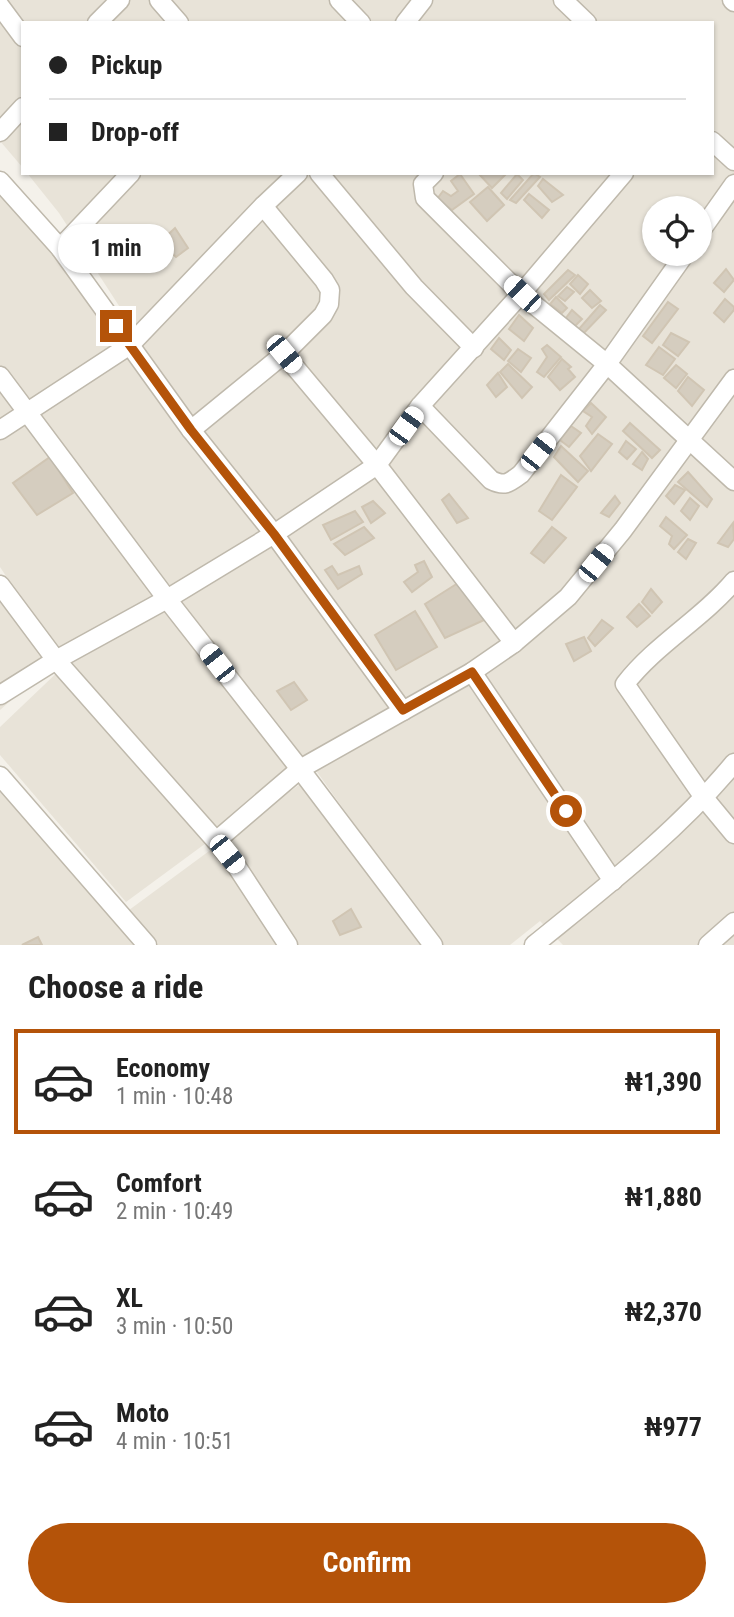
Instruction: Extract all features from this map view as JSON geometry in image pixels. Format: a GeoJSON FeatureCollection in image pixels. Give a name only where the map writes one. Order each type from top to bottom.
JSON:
{"type":"FeatureCollection","features":[{"type":"Feature","properties":{"kind":"street"},"geometry":{"type":"LineString","coordinates":[[99,21],[120,0]]}},
{"type":"Feature","properties":{"kind":"street"},"geometry":{"type":"LineString","coordinates":[[159,0],[177,21]]}},
{"type":"Feature","properties":{"kind":"street"},"geometry":{"type":"LineString","coordinates":[[339,0],[359,21]]}},
{"type":"Feature","properties":{"kind":"street"},"geometry":{"type":"LineString","coordinates":[[407,21],[423,0]]}},
{"type":"Feature","properties":{"kind":"street"},"geometry":{"type":"LineString","coordinates":[[0,5],[21,34]]}},
{"type":"Feature","properties":{"kind":"street"},"geometry":{"type":"LineString","coordinates":[[567,7],[584,21]]}},
{"type":"Feature","properties":{"kind":"street"},"geometry":{"type":"LineString","coordinates":[[0,132],[21,109]]}},
{"type":"Feature","properties":{"kind":"street"},"geometry":{"type":"LineString","coordinates":[[714,143],[734,161]]}},
{"type":"Feature","properties":{"kind":"street"},"geometry":{"type":"LineString","coordinates":[[60,248],[129,175]]}},
{"type":"Feature","properties":{"kind":"street"},"geometry":{"type":"LineString","coordinates":[[0,430],[130,345],[296,175]]}},
{"type":"Feature","properties":{"kind":"street"},"geometry":{"type":"LineString","coordinates":[[321,175],[414,287],[474,348]]}},
{"type":"Feature","properties":{"kind":"street"},"geometry":{"type":"LineString","coordinates":[[432,175],[423,184],[425,198],[522,294],[607,364],[734,481]]}},
{"type":"Feature","properties":{"kind":"street"},"geometry":{"type":"LineString","coordinates":[[0,695],[56,660],[167,599],[274,534],[377,466],[420,406],[522,294],[622,175]]}},
{"type":"Feature","properties":{"kind":"street"},"geometry":{"type":"LineString","coordinates":[[0,181],[60,248],[191,430],[274,534],[403,710]]}},
{"type":"Feature","properties":{"kind":"street"},"geometry":{"type":"LineString","coordinates":[[712,215],[734,184]]}},
{"type":"Feature","properties":{"kind":"street"},"geometry":{"type":"LineString","coordinates":[[191,430],[284,354],[323,315],[330,304],[330,290],[263,206]]}},
{"type":"Feature","properties":{"kind":"street"},"geometry":{"type":"LineString","coordinates":[[420,406],[491,480],[508,485],[522,474],[607,364],[676,266]]}},
{"type":"Feature","properties":{"kind":"street"},"geometry":{"type":"LineString","coordinates":[[284,354],[377,466],[514,643]]}},
{"type":"Feature","properties":{"kind":"street"},"geometry":{"type":"LineString","coordinates":[[0,376],[167,599],[433,945]]}},
{"type":"Feature","properties":{"kind":"street"},"geometry":{"type":"LineString","coordinates":[[216,841],[300,769],[472,672],[514,643],[568,597],[623,530],[734,379]]}},
{"type":"Feature","properties":{"kind":"street"},"geometry":{"type":"LineString","coordinates":[[734,581],[718,600],[699,613],[644,662],[625,684],[705,799],[734,834]]}},
{"type":"Feature","properties":{"kind":"street"},"geometry":{"type":"LineString","coordinates":[[0,585],[56,660],[237,867],[288,945]]}},
{"type":"Feature","properties":{"kind":"street"},"geometry":{"type":"LineString","coordinates":[[472,672],[612,881]]}},
{"type":"Feature","properties":{"kind":"street"},"geometry":{"type":"LineString","coordinates":[[534,945],[705,799],[734,763]]}},
{"type":"Feature","properties":{"kind":"street"},"geometry":{"type":"LineString","coordinates":[[0,776],[147,945]]}},
{"type":"Feature","properties":{"kind":"street"},"geometry":{"type":"LineString","coordinates":[[708,945],[734,922]]}},
{"type":"Feature","properties":{"kind":"shaded area"},"geometry":{"type":"Polygon","coordinates":[[[0,0],[734,0],[734,945],[563,945],[540,921],[510,945],[441,945],[312,765],[126,902],[0,755],[0,727],[65,665],[0,567],[0,436],[143,343],[59,213],[29,175],[714,175],[714,21],[21,21],[21,166],[0,141],[0,0]]]}},
{"type":"Feature","properties":{"kind":"shaded area"},"geometry":{"type":"Polygon","coordinates":[[[0,178],[128,346],[0,428],[0,178]]]}},
{"type":"Feature","properties":{"kind":"shaded area"},"geometry":{"type":"Polygon","coordinates":[[[0,590],[55,661],[0,710],[0,590]]]}},
{"type":"Feature","properties":{"kind":"shaded area"},"geometry":{"type":"Polygon","coordinates":[[[0,774],[125,913],[311,776],[425,945],[0,945],[0,774]]]}},
{"type":"Feature","properties":{"kind":"building"},"geometry":{"type":"Polygon","coordinates":[[[461,175],[474,194],[452,210],[437,199],[443,191],[451,196],[458,191],[451,181],[461,175]]]}},
{"type":"Feature","properties":{"kind":"building"},"geometry":{"type":"Polygon","coordinates":[[[480,175],[505,175],[492,188],[480,175]]]}},
{"type":"Feature","properties":{"kind":"building"},"geometry":{"type":"Polygon","coordinates":[[[516,175],[523,180],[507,199],[501,193],[516,175]]]}},
{"type":"Feature","properties":{"kind":"building"},"geometry":{"type":"Polygon","coordinates":[[[532,175],[540,177],[516,203],[510,200],[532,175]]]}},
{"type":"Feature","properties":{"kind":"building"},"geometry":{"type":"Polygon","coordinates":[[[543,179],[563,195],[552,202],[538,186],[543,179]]]}},
{"type":"Feature","properties":{"kind":"building"},"geometry":{"type":"Polygon","coordinates":[[[488,187],[504,205],[487,221],[470,202],[488,187]]]}},
{"type":"Feature","properties":{"kind":"building"},"geometry":{"type":"Polygon","coordinates":[[[529,194],[549,210],[542,218],[524,200],[529,194]]]}},
{"type":"Feature","properties":{"kind":"building"},"geometry":{"type":"Polygon","coordinates":[[[175,228],[188,248],[176,257],[160,242],[175,228]]]}},
{"type":"Feature","properties":{"kind":"building"},"geometry":{"type":"Polygon","coordinates":[[[726,269],[734,280],[724,292],[714,283],[726,269]]]}},
{"type":"Feature","properties":{"kind":"building"},"geometry":{"type":"Polygon","coordinates":[[[568,270],[575,275],[549,300],[544,294],[568,270]]]}},
{"type":"Feature","properties":{"kind":"building"},"geometry":{"type":"Polygon","coordinates":[[[578,275],[588,284],[580,294],[570,284],[578,275]]]}},
{"type":"Feature","properties":{"kind":"building"},"geometry":{"type":"Polygon","coordinates":[[[567,287],[574,292],[565,301],[558,296],[567,287]]]}},
{"type":"Feature","properties":{"kind":"building"},"geometry":{"type":"Polygon","coordinates":[[[590,290],[601,301],[592,308],[582,298],[590,290]]]}},
{"type":"Feature","properties":{"kind":"building"},"geometry":{"type":"Polygon","coordinates":[[[556,297],[567,308],[562,313],[550,304],[556,297]]]}},
{"type":"Feature","properties":{"kind":"building"},"geometry":{"type":"Polygon","coordinates":[[[725,299],[734,310],[724,322],[714,313],[725,299]]]}},
{"type":"Feature","properties":{"kind":"building"},"geometry":{"type":"Polygon","coordinates":[[[668,302],[678,309],[652,343],[643,336],[668,302]]]}},
{"type":"Feature","properties":{"kind":"building"},"geometry":{"type":"Polygon","coordinates":[[[600,305],[606,310],[583,334],[578,330],[600,305]]]}},
{"type":"Feature","properties":{"kind":"building"},"geometry":{"type":"Polygon","coordinates":[[[572,310],[582,319],[574,327],[566,318],[572,310]]]}},
{"type":"Feature","properties":{"kind":"building"},"geometry":{"type":"Polygon","coordinates":[[[519,315],[533,328],[524,341],[509,329],[519,315]]]}},
{"type":"Feature","properties":{"kind":"building"},"geometry":{"type":"Polygon","coordinates":[[[671,333],[689,342],[678,356],[663,345],[671,333]]]}},
{"type":"Feature","properties":{"kind":"building"},"geometry":{"type":"Polygon","coordinates":[[[499,338],[511,350],[504,360],[491,349],[499,338]]]}},
{"type":"Feature","properties":{"kind":"building"},"geometry":{"type":"Polygon","coordinates":[[[547,345],[561,357],[544,377],[537,372],[547,357],[542,349],[547,345]]]}},
{"type":"Feature","properties":{"kind":"building"},"geometry":{"type":"Polygon","coordinates":[[[659,347],[675,359],[663,375],[646,365],[659,347]]]}},
{"type":"Feature","properties":{"kind":"building"},"geometry":{"type":"Polygon","coordinates":[[[518,349],[531,358],[521,372],[508,361],[518,349]]]}},
{"type":"Feature","properties":{"kind":"building"},"geometry":{"type":"Polygon","coordinates":[[[562,359],[571,367],[568,369],[575,377],[560,390],[548,377],[562,359]]]}},
{"type":"Feature","properties":{"kind":"building"},"geometry":{"type":"Polygon","coordinates":[[[508,364],[532,387],[522,398],[500,372],[508,364]]]}},
{"type":"Feature","properties":{"kind":"building"},"geometry":{"type":"Polygon","coordinates":[[[676,365],[687,374],[676,388],[664,378],[676,365]]]}},
{"type":"Feature","properties":{"kind":"building"},"geometry":{"type":"Polygon","coordinates":[[[498,373],[507,387],[496,397],[487,385],[498,373]]]}},
{"type":"Feature","properties":{"kind":"building"},"geometry":{"type":"Polygon","coordinates":[[[688,377],[704,390],[692,406],[678,391],[688,377]]]}},
{"type":"Feature","properties":{"kind":"building"},"geometry":{"type":"Polygon","coordinates":[[[591,403],[606,417],[592,434],[586,426],[592,417],[583,411],[591,403]]]}},
{"type":"Feature","properties":{"kind":"building"},"geometry":{"type":"Polygon","coordinates":[[[630,423],[660,450],[652,458],[623,431],[630,423]]]}},
{"type":"Feature","properties":{"kind":"building"},"geometry":{"type":"Polygon","coordinates":[[[571,426],[581,433],[569,447],[560,440],[571,426]]]}},
{"type":"Feature","properties":{"kind":"building"},"geometry":{"type":"Polygon","coordinates":[[[598,434],[612,444],[591,471],[580,456],[598,434]]]}},
{"type":"Feature","properties":{"kind":"building"},"geometry":{"type":"Polygon","coordinates":[[[626,441],[636,449],[627,459],[619,452],[626,441]]]}},
{"type":"Feature","properties":{"kind":"building"},"geometry":{"type":"Polygon","coordinates":[[[561,446],[588,471],[578,482],[554,457],[561,446]]]}},
{"type":"Feature","properties":{"kind":"building"},"geometry":{"type":"Polygon","coordinates":[[[642,452],[648,459],[642,470],[633,464],[642,452]]]}},
{"type":"Feature","properties":{"kind":"building"},"geometry":{"type":"Polygon","coordinates":[[[50,457],[73,493],[37,515],[13,483],[50,457]]]}},
{"type":"Feature","properties":{"kind":"building"},"geometry":{"type":"Polygon","coordinates":[[[688,472],[712,499],[707,507],[678,482],[688,472]]]}},
{"type":"Feature","properties":{"kind":"building"},"geometry":{"type":"Polygon","coordinates":[[[561,475],[577,487],[552,520],[539,511],[561,475]]]}},
{"type":"Feature","properties":{"kind":"building"},"geometry":{"type":"Polygon","coordinates":[[[675,485],[685,490],[674,504],[666,496],[675,485]]]}},
{"type":"Feature","properties":{"kind":"building"},"geometry":{"type":"Polygon","coordinates":[[[449,494],[468,518],[457,523],[442,500],[449,494]]]}},
{"type":"Feature","properties":{"kind":"building"},"geometry":{"type":"Polygon","coordinates":[[[615,496],[620,503],[609,517],[601,513],[615,496]]]}},
{"type":"Feature","properties":{"kind":"building"},"geometry":{"type":"Polygon","coordinates":[[[690,498],[699,506],[690,520],[681,511],[690,498]]]}},
{"type":"Feature","properties":{"kind":"building"},"geometry":{"type":"Polygon","coordinates":[[[373,501],[385,513],[371,523],[362,507],[373,501]]]}},
{"type":"Feature","properties":{"kind":"building"},"geometry":{"type":"Polygon","coordinates":[[[355,511],[363,522],[331,540],[323,525],[355,511]]]}},
{"type":"Feature","properties":{"kind":"building"},"geometry":{"type":"Polygon","coordinates":[[[666,517],[687,535],[674,549],[669,544],[672,536],[660,526],[666,517]]]}},
{"type":"Feature","properties":{"kind":"building"},"geometry":{"type":"Polygon","coordinates":[[[733,523],[734,539],[728,547],[718,543],[733,523]]]}},
{"type":"Feature","properties":{"kind":"building"},"geometry":{"type":"Polygon","coordinates":[[[364,527],[374,538],[345,555],[334,544],[364,527]]]}},
{"type":"Feature","properties":{"kind":"building"},"geometry":{"type":"Polygon","coordinates":[[[552,527],[566,538],[544,563],[531,553],[552,527]]]}},
{"type":"Feature","properties":{"kind":"building"},"geometry":{"type":"Polygon","coordinates":[[[688,539],[696,543],[686,559],[678,552],[688,539]]]}},
{"type":"Feature","properties":{"kind":"building"},"geometry":{"type":"Polygon","coordinates":[[[424,561],[432,577],[412,592],[404,582],[418,572],[415,565],[424,561]]]}},
{"type":"Feature","properties":{"kind":"building"},"geometry":{"type":"Polygon","coordinates":[[[332,566],[338,575],[359,566],[362,574],[338,589],[325,570],[332,566]]]}},
{"type":"Feature","properties":{"kind":"building"},"geometry":{"type":"Polygon","coordinates":[[[458,583],[484,620],[445,638],[425,604],[458,583]]]}},
{"type":"Feature","properties":{"kind":"building"},"geometry":{"type":"Polygon","coordinates":[[[651,589],[662,602],[652,613],[642,602],[651,589]]]}},
{"type":"Feature","properties":{"kind":"building"},"geometry":{"type":"Polygon","coordinates":[[[639,604],[650,616],[637,627],[627,617],[639,604]]]}},
{"type":"Feature","properties":{"kind":"building"},"geometry":{"type":"Polygon","coordinates":[[[415,611],[437,647],[396,670],[375,635],[415,611]]]}},
{"type":"Feature","properties":{"kind":"building"},"geometry":{"type":"Polygon","coordinates":[[[602,620],[613,628],[595,646],[588,638],[602,620]]]}},
{"type":"Feature","properties":{"kind":"building"},"geometry":{"type":"Polygon","coordinates":[[[584,637],[591,651],[574,661],[566,644],[584,637]]]}},
{"type":"Feature","properties":{"kind":"building"},"geometry":{"type":"Polygon","coordinates":[[[294,682],[307,700],[291,710],[277,691],[294,682]]]}},
{"type":"Feature","properties":{"kind":"building"},"geometry":{"type":"Polygon","coordinates":[[[351,909],[361,927],[340,935],[333,921],[351,909]]]}},
{"type":"Feature","properties":{"kind":"building"},"geometry":{"type":"Polygon","coordinates":[[[38,937],[42,945],[22,945],[38,937]]]}},
{"type":"Feature","properties":{"kind":"route"},"geometry":{"type":"LineString","coordinates":[[116,326],[191,430],[274,534],[403,710],[472,672],[566,811]]}}]}
